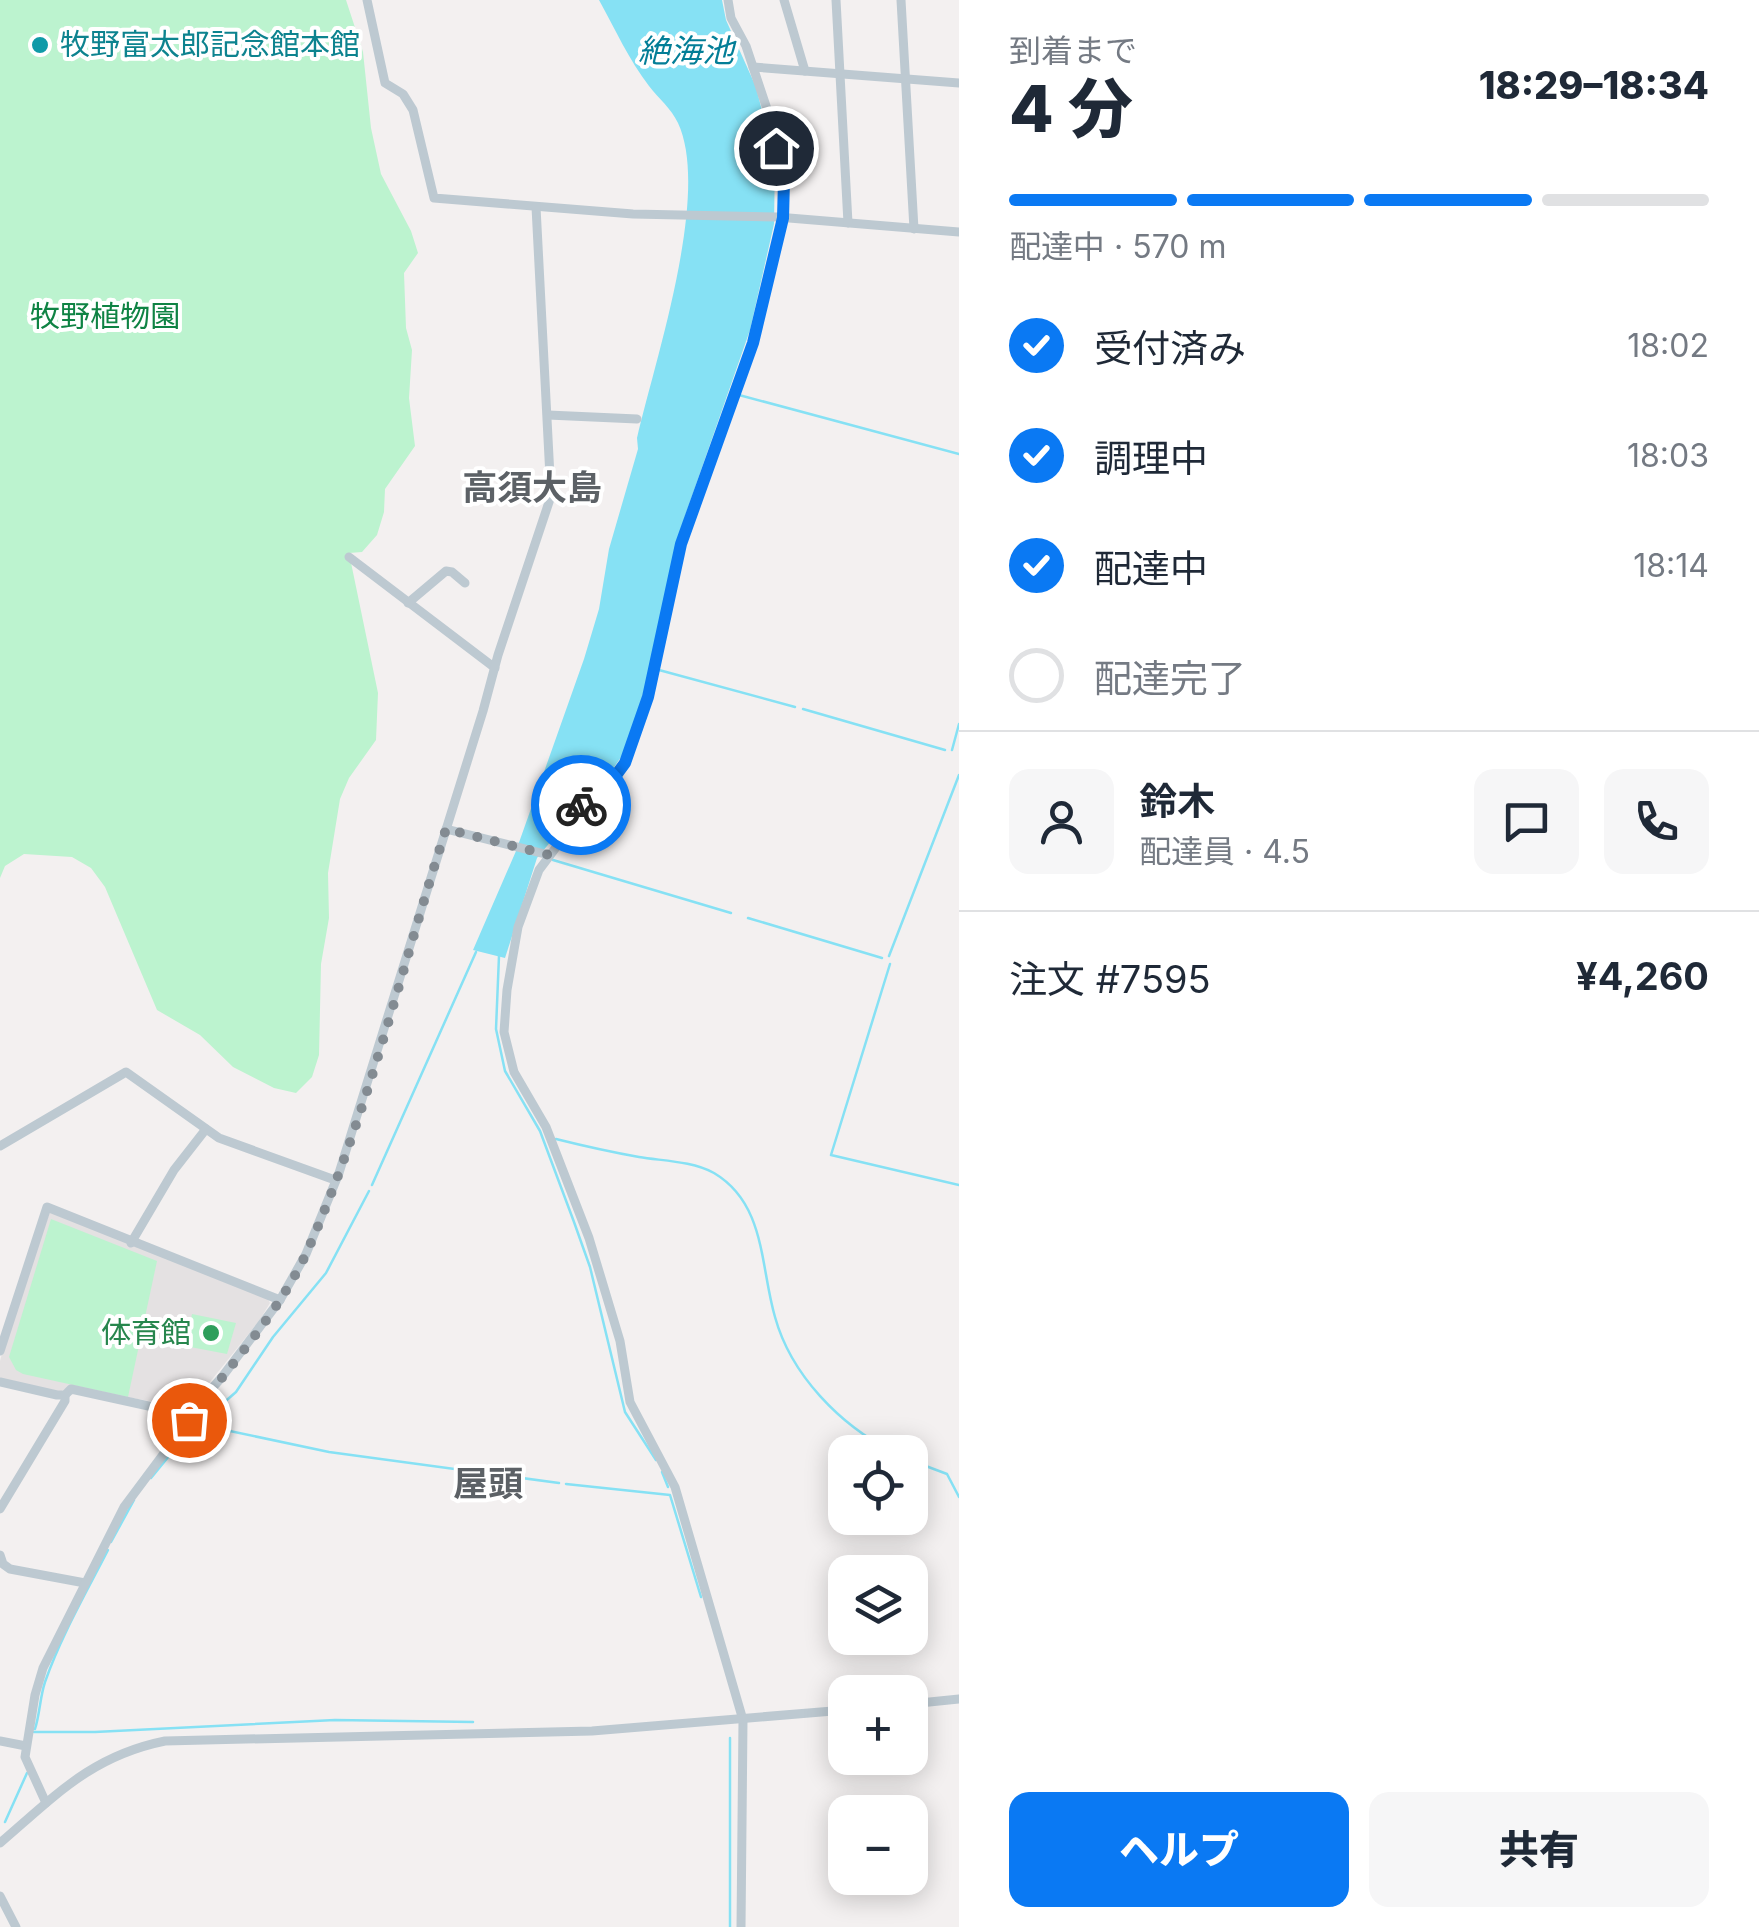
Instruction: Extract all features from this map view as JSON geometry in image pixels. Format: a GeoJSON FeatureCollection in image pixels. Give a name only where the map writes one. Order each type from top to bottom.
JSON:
{"type":"FeatureCollection","features":[{"type":"Feature","properties":{"kind":"street"},"geometry":{"type":"LineString","coordinates":[[367,0],[384,83],[403,94],[414,110],[434,198],[684,216],[780,217],[959,232]]}},
{"type":"Feature","properties":{"kind":"street"},"geometry":{"type":"LineString","coordinates":[[728,0],[731,18],[753,68],[784,180],[753,343],[681,544],[648,697],[632,748],[614,778],[583,802],[538,870],[518,927],[504,1032],[514,1072],[546,1127],[589,1238],[620,1341],[630,1402],[675,1486],[743,1720],[741,1927]]}},
{"type":"Feature","properties":{"kind":"street"},"geometry":{"type":"LineString","coordinates":[[784,0],[805,70]]}},
{"type":"Feature","properties":{"kind":"street"},"geometry":{"type":"LineString","coordinates":[[836,0],[848,223]]}},
{"type":"Feature","properties":{"kind":"street"},"geometry":{"type":"LineString","coordinates":[[901,0],[914,229]]}},
{"type":"Feature","properties":{"kind":"street"},"geometry":{"type":"LineString","coordinates":[[753,68],[959,83]]}},
{"type":"Feature","properties":{"kind":"street"},"geometry":{"type":"LineString","coordinates":[[200,1421],[192,1411],[280,1300],[306,1254],[350,1143],[551,496],[536,206]]}},
{"type":"Feature","properties":{"kind":"street"},"geometry":{"type":"LineString","coordinates":[[548,415],[638,420]]}},
{"type":"Feature","properties":{"kind":"street"},"geometry":{"type":"LineString","coordinates":[[349,558],[496,668]]}},
{"type":"Feature","properties":{"kind":"street"},"geometry":{"type":"LineString","coordinates":[[408,603],[446,571],[465,583]]}},
{"type":"Feature","properties":{"kind":"street"},"geometry":{"type":"LineString","coordinates":[[446,829],[547,853]]}},
{"type":"Feature","properties":{"kind":"street"},"geometry":{"type":"LineString","coordinates":[[0,1146],[126,1072],[219,1138],[335,1180]]}},
{"type":"Feature","properties":{"kind":"street"},"geometry":{"type":"LineString","coordinates":[[131,1243],[174,1170],[206,1128]]}},
{"type":"Feature","properties":{"kind":"street"},"geometry":{"type":"LineString","coordinates":[[0,1351],[47,1207],[280,1300]]}},
{"type":"Feature","properties":{"kind":"street"},"geometry":{"type":"LineString","coordinates":[[0,1382],[65,1396]]}},
{"type":"Feature","properties":{"kind":"street"},"geometry":{"type":"LineString","coordinates":[[0,1509],[71,1389],[185,1414],[200,1421]]}},
{"type":"Feature","properties":{"kind":"street"},"geometry":{"type":"LineString","coordinates":[[46,1803],[25,1758],[38,1681],[124,1507],[200,1421]]}},
{"type":"Feature","properties":{"kind":"street"},"geometry":{"type":"LineString","coordinates":[[0,1555],[10,1569],[85,1583]]}},
{"type":"Feature","properties":{"kind":"street"},"geometry":{"type":"LineString","coordinates":[[928,1702],[959,1699]]}},
{"type":"Feature","properties":{"kind":"street"},"geometry":{"type":"LineString","coordinates":[[0,1843],[94,1766],[114,1755],[164,1740],[592,1730],[828,1712]]}},
{"type":"Feature","properties":{"kind":"street"},"geometry":{"type":"LineString","coordinates":[[0,1741],[26,1746]]}},
{"type":"Feature","properties":{"kind":"street"},"geometry":{"type":"LineString","coordinates":[[0,1896],[16,1927]]}},
{"type":"Feature","properties":{"kind":"shaded area"},"geometry":{"type":"Polygon","coordinates":[[[50,1212],[268,1299],[270,1303],[259,1321],[189,1408],[69,1387],[58,1393],[0,1380],[0,1361],[16,1304],[50,1212]]]}},
{"type":"Feature","properties":{"kind":"green space","name":"牧野植物園"},"geometry":{"type":"Polygon","coordinates":[[[0,0],[346,0],[363,52],[371,128],[381,174],[418,253],[404,273],[406,328],[412,350],[409,398],[415,446],[385,489],[377,535],[362,552],[349,553],[378,693],[376,740],[349,778],[340,799],[328,873],[329,918],[321,964],[319,1055],[312,1077],[296,1093],[274,1088],[233,1067],[200,1035],[157,1010],[105,887],[91,868],[72,857],[24,854],[5,866],[0,878],[0,0]]]}},
{"type":"Feature","properties":{"kind":"green space"},"geometry":{"type":"Polygon","coordinates":[[[51,1219],[157,1261],[128,1397],[23,1374],[9,1357],[51,1219]]]}},
{"type":"Feature","properties":{"kind":"green space","name":"体育館"},"geometry":{"type":"Polygon","coordinates":[[[192,1314],[236,1323],[227,1354],[185,1346],[192,1314]]]}},
{"type":"Feature","properties":{"kind":"water","name":"絶海池"},"geometry":{"type":"Polygon","coordinates":[[[599,0],[722,0],[726,20],[756,87],[775,162],[774,224],[750,330],[685,516],[650,671],[626,750],[610,773],[580,795],[537,858],[505,958],[473,950],[516,851],[599,609],[609,549],[638,449],[637,438],[667,323],[684,233],[686,154],[678,123],[635,66],[599,0]]]}},
{"type":"Feature","properties":{"kind":"waterway"},"geometry":{"type":"LineString","coordinates":[[739,395],[959,454]]}},
{"type":"Feature","properties":{"kind":"waterway"},"geometry":{"type":"LineString","coordinates":[[659,670],[795,707]]}},
{"type":"Feature","properties":{"kind":"waterway"},"geometry":{"type":"LineString","coordinates":[[803,709],[945,750]]}},
{"type":"Feature","properties":{"kind":"waterway"},"geometry":{"type":"LineString","coordinates":[[952,750],[959,724]]}},
{"type":"Feature","properties":{"kind":"waterway"},"geometry":{"type":"LineString","coordinates":[[889,956],[959,775]]}},
{"type":"Feature","properties":{"kind":"waterway"},"geometry":{"type":"LineString","coordinates":[[553,860],[731,913]]}},
{"type":"Feature","properties":{"kind":"waterway"},"geometry":{"type":"LineString","coordinates":[[748,918],[882,958]]}},
{"type":"Feature","properties":{"kind":"waterway"},"geometry":{"type":"LineString","coordinates":[[372,1185],[476,952]]}},
{"type":"Feature","properties":{"kind":"waterway"},"geometry":{"type":"LineString","coordinates":[[499,956],[496,1029],[505,1071],[540,1131],[590,1267],[625,1412],[656,1460]]}},
{"type":"Feature","properties":{"kind":"waterway"},"geometry":{"type":"LineString","coordinates":[[890,964],[831,1155],[959,1185]]}},
{"type":"Feature","properties":{"kind":"waterway"},"geometry":{"type":"LineString","coordinates":[[556,1139],[696,1166],[731,1186],[752,1219],[775,1317],[793,1359],[820,1396],[864,1435]]}},
{"type":"Feature","properties":{"kind":"waterway"},"geometry":{"type":"LineString","coordinates":[[205,1419],[236,1392],[273,1337],[326,1273],[369,1191]]}},
{"type":"Feature","properties":{"kind":"waterway"},"geometry":{"type":"LineString","coordinates":[[151,1478],[199,1425]]}},
{"type":"Feature","properties":{"kind":"waterway"},"geometry":{"type":"LineString","coordinates":[[206,1426],[329,1452],[559,1483]]}},
{"type":"Feature","properties":{"kind":"waterway"},"geometry":{"type":"LineString","coordinates":[[928,1467],[947,1474],[959,1497]]}},
{"type":"Feature","properties":{"kind":"waterway"},"geometry":{"type":"LineString","coordinates":[[662,1472],[668,1487]]}},
{"type":"Feature","properties":{"kind":"waterway"},"geometry":{"type":"LineString","coordinates":[[566,1484],[670,1495],[701,1597]]}},
{"type":"Feature","properties":{"kind":"waterway"},"geometry":{"type":"LineString","coordinates":[[111,1542],[134,1500]]}},
{"type":"Feature","properties":{"kind":"waterway"},"geometry":{"type":"LineString","coordinates":[[35,1729],[51,1665],[108,1550]]}},
{"type":"Feature","properties":{"kind":"waterway"},"geometry":{"type":"LineString","coordinates":[[34,1732],[335,1720],[473,1722]]}},
{"type":"Feature","properties":{"kind":"waterway"},"geometry":{"type":"LineString","coordinates":[[730,1738],[730,1927]]}},
{"type":"Feature","properties":{"kind":"waterway"},"geometry":{"type":"LineString","coordinates":[[5,1822],[27,1773]]}},
{"type":"Feature","properties":{"kind":"way so far"},"geometry":{"type":"LineString","coordinates":[[189,1420],[192,1411],[280,1300],[306,1254],[350,1143],[446,829],[549,855],[581,805]]}},
{"type":"Feature","properties":{"kind":"place","name":"牧野富太郎記念館本館"},"geometry":{"type":"Point","coordinates":[40,45]}},
{"type":"Feature","properties":{"kind":"place","name":"体育館"},"geometry":{"type":"Point","coordinates":[211,1333]}},
{"type":"Feature","properties":{"kind":"district","name":"高須大島"},"geometry":{"type":"Point","coordinates":[532,488]}},
{"type":"Feature","properties":{"kind":"district","name":"屋頭"},"geometry":{"type":"Point","coordinates":[488,1484]}},
{"type":"Feature","properties":{"kind":"route"},"geometry":{"type":"LineString","coordinates":[[581,805],[614,778],[625,763],[648,697],[681,544],[759,321],[784,209],[784,180],[776,148]]}}]}
